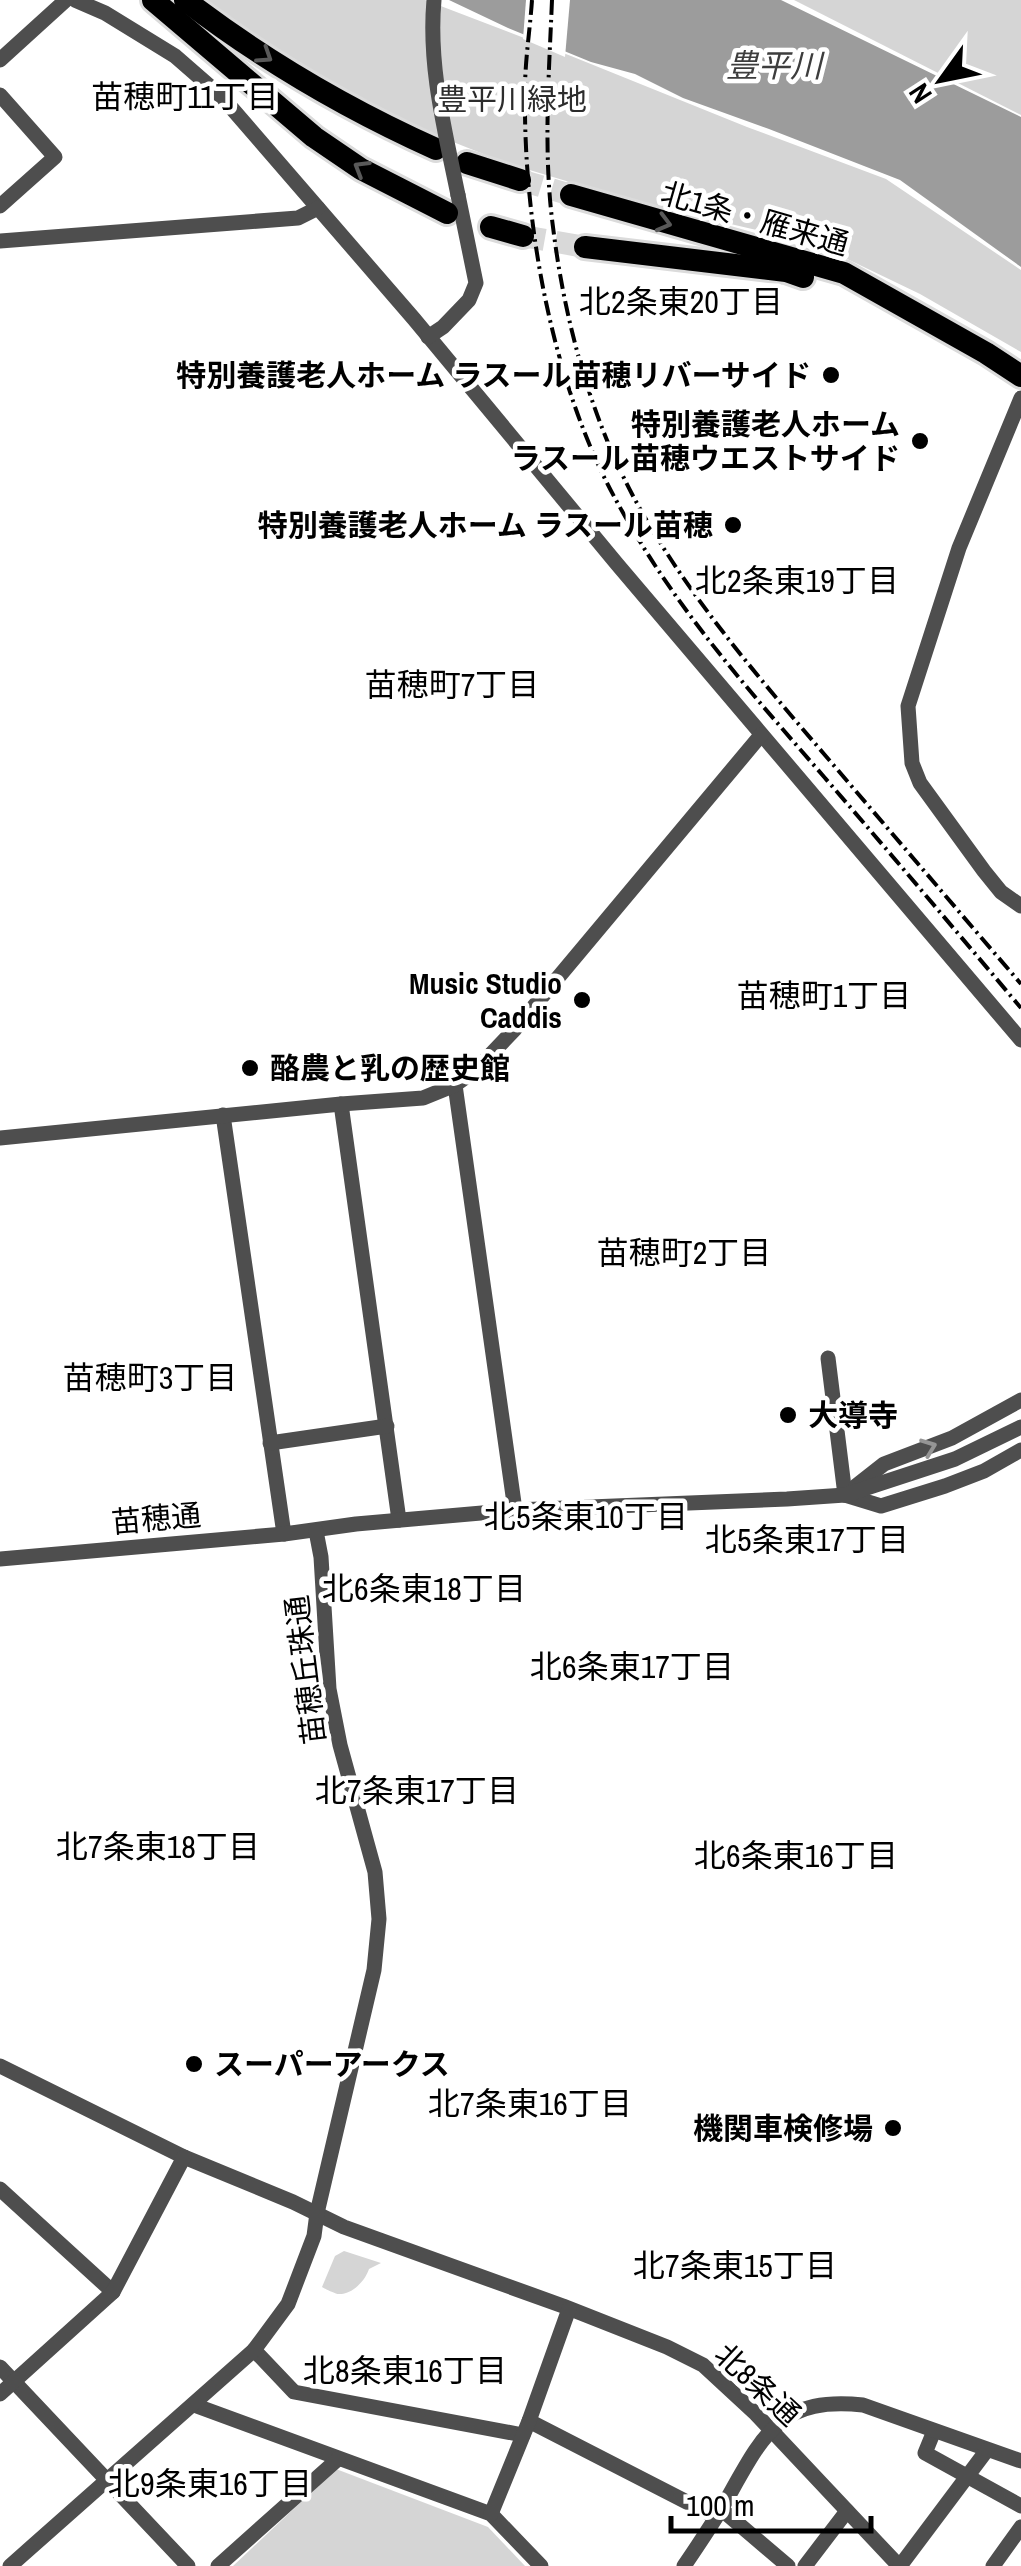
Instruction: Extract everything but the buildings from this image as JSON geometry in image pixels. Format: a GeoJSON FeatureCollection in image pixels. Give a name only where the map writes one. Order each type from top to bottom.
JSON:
{"type":"FeatureCollection","features":[{"type":"Feature","properties":{"kind":"highway"},"geometry":{"type":"LineString","coordinates":[[153,0],[314,137],[361,169],[420,201],[452,204]]}},
{"type":"Feature","properties":{"kind":"highway"},"geometry":{"type":"LineString","coordinates":[[185,0],[222,29],[317,90],[436,149]]}},
{"type":"Feature","properties":{"kind":"highway"},"geometry":{"type":"LineString","coordinates":[[468,163],[520,180]]}},
{"type":"Feature","properties":{"kind":"highway","name":"北1条・雁来通"},"geometry":{"type":"LineString","coordinates":[[571,196],[844,273],[1021,376]]}},
{"type":"Feature","properties":{"kind":"highway"},"geometry":{"type":"LineString","coordinates":[[491,227],[523,236]]}},
{"type":"Feature","properties":{"kind":"highway","name":"北1条・雁来通"},"geometry":{"type":"LineString","coordinates":[[584,247],[786,271],[916,312]]}},
{"type":"Feature","properties":{"kind":"street"},"geometry":{"type":"LineString","coordinates":[[0,60],[66,0]]}},
{"type":"Feature","properties":{"kind":"street"},"geometry":{"type":"LineString","coordinates":[[75,0],[105,12],[174,56],[222,96],[1021,1040]]}},
{"type":"Feature","properties":{"kind":"street"},"geometry":{"type":"LineString","coordinates":[[428,337],[469,300],[476,284],[452,204],[434,73],[434,0]]}},
{"type":"Feature","properties":{"kind":"street"},"geometry":{"type":"LineString","coordinates":[[0,95],[54,157],[0,206]]}},
{"type":"Feature","properties":{"kind":"street"},"geometry":{"type":"LineString","coordinates":[[0,240],[298,218],[318,208]]}},
{"type":"Feature","properties":{"kind":"street"},"geometry":{"type":"LineString","coordinates":[[1021,398],[959,548],[908,706],[912,764],[920,783],[984,872],[1001,892],[1021,906]]}},
{"type":"Feature","properties":{"kind":"street"},"geometry":{"type":"LineString","coordinates":[[0,1138],[423,1098],[455,1085],[476,1070],[516,1028],[762,735]]}},
{"type":"Feature","properties":{"kind":"street"},"geometry":{"type":"LineString","coordinates":[[455,1085],[515,1510]]}},
{"type":"Feature","properties":{"kind":"street"},"geometry":{"type":"LineString","coordinates":[[341,1104],[400,1520]]}},
{"type":"Feature","properties":{"kind":"street"},"geometry":{"type":"LineString","coordinates":[[223,1115],[284,1534]]}},
{"type":"Feature","properties":{"kind":"street"},"geometry":{"type":"LineString","coordinates":[[828,1358],[845,1495]]}},
{"type":"Feature","properties":{"kind":"street"},"geometry":{"type":"LineString","coordinates":[[845,1495],[884,1464],[952,1438],[1021,1400]]}},
{"type":"Feature","properties":{"kind":"street"},"geometry":{"type":"LineString","coordinates":[[270,1443],[387,1426]]}},
{"type":"Feature","properties":{"kind":"street"},"geometry":{"type":"LineString","coordinates":[[316,1531],[515,1510],[845,1495],[955,1458],[1021,1427]]}},
{"type":"Feature","properties":{"kind":"street"},"geometry":{"type":"LineString","coordinates":[[845,1495],[882,1506],[958,1481],[1021,1450]]}},
{"type":"Feature","properties":{"kind":"street","name":"苗穂通"},"geometry":{"type":"LineString","coordinates":[[0,1559],[316,1531]]}},
{"type":"Feature","properties":{"kind":"street","name":"苗穂丘珠通"},"geometry":{"type":"LineString","coordinates":[[10,2566],[254,2350],[288,2304],[314,2236],[374,1970],[378,1920],[375,1872],[329,1689],[316,1531]]}},
{"type":"Feature","properties":{"kind":"street","name":"北8条通"},"geometry":{"type":"LineString","coordinates":[[0,2066],[184,2157],[344,2227],[569,2308],[703,2366],[726,2384],[900,2566]]}},
{"type":"Feature","properties":{"kind":"street"},"geometry":{"type":"LineString","coordinates":[[0,2394],[113,2292],[184,2157]]}},
{"type":"Feature","properties":{"kind":"street"},"geometry":{"type":"LineString","coordinates":[[0,2189],[113,2292]]}},
{"type":"Feature","properties":{"kind":"street"},"geometry":{"type":"LineString","coordinates":[[491,2514],[569,2308]]}},
{"type":"Feature","properties":{"kind":"street"},"geometry":{"type":"LineString","coordinates":[[254,2350],[294,2392],[526,2428],[718,2513],[788,2566]]}},
{"type":"Feature","properties":{"kind":"street"},"geometry":{"type":"LineString","coordinates":[[0,2368],[188,2566]]}},
{"type":"Feature","properties":{"kind":"street"},"geometry":{"type":"LineString","coordinates":[[194,2405],[491,2514],[540,2566]]}},
{"type":"Feature","properties":{"kind":"street"},"geometry":{"type":"LineString","coordinates":[[684,2566],[758,2443],[790,2415],[805,2408],[863,2405],[1021,2461]]}},
{"type":"Feature","properties":{"kind":"street"},"geometry":{"type":"LineString","coordinates":[[934,2431],[925,2453],[1021,2506]]}},
{"type":"Feature","properties":{"kind":"street"},"geometry":{"type":"LineString","coordinates":[[900,2566],[987,2450]]}},
{"type":"Feature","properties":{"kind":"street"},"geometry":{"type":"LineString","coordinates":[[218,2566],[338,2458]]}},
{"type":"Feature","properties":{"kind":"street"},"geometry":{"type":"LineString","coordinates":[[806,2566],[846,2511]]}},
{"type":"Feature","properties":{"kind":"street"},"geometry":{"type":"LineString","coordinates":[[993,2566],[1021,2528]]}},
{"type":"Feature","properties":{"kind":"green space","name":"豊平川緑地"},"geometry":{"type":"Polygon","coordinates":[[[183,0],[425,0],[886,179],[1021,270],[1021,352],[920,294],[816,244],[636,202],[506,163],[418,128],[278,61],[183,0]]]}},
{"type":"Feature","properties":{"kind":"green space"},"geometry":{"type":"Polygon","coordinates":[[[794,0],[1021,0],[1021,115],[794,0]]]}},
{"type":"Feature","properties":{"kind":"green space"},"geometry":{"type":"Polygon","coordinates":[[[344,2251],[381,2263],[369,2269],[353,2290],[338,2294],[322,2287],[335,2256],[344,2251]]]}},
{"type":"Feature","properties":{"kind":"green space"},"geometry":{"type":"Polygon","coordinates":[[[336,2469],[488,2527],[525,2566],[233,2566],[336,2469]]]}},
{"type":"Feature","properties":{"kind":"water","name":"豊平川"},"geometry":{"type":"Polygon","coordinates":[[[449,0],[781,0],[1021,117],[1021,267],[900,180],[683,98],[635,74],[591,62],[449,0]]]}},
{"type":"Feature","properties":{"kind":"pier"},"geometry":{"type":"Polygon","coordinates":[[[526,0],[570,0],[565,57],[523,39],[526,0]]]}},
{"type":"Feature","properties":{"kind":"tunnel"},"geometry":{"type":"LineString","coordinates":[[520,180],[571,195]]}},
{"type":"Feature","properties":{"kind":"tunnel"},"geometry":{"type":"LineString","coordinates":[[523,236],[585,247]]}},
{"type":"Feature","properties":{"kind":"railway"},"geometry":{"type":"LineString","coordinates":[[532,0],[525,79],[526,141],[536,247],[574,405],[616,500],[662,576],[713,645],[1021,1008]]}},
{"type":"Feature","properties":{"kind":"railway"},"geometry":{"type":"LineString","coordinates":[[552,0],[547,142],[553,227],[580,364],[617,463],[652,529],[721,629],[1021,984]]}},
{"type":"Feature","properties":{"kind":"place","name":"特別養護老人ホーム ラスール苗穂リバーサイド"},"geometry":{"type":"Point","coordinates":[831,375]}},
{"type":"Feature","properties":{"kind":"place","name":"特別養護老人ホーム ラスール苗穂ウエストサイド"},"geometry":{"type":"Point","coordinates":[920,441]}},
{"type":"Feature","properties":{"kind":"place","name":"特別養護老人ホーム ラスール苗穂"},"geometry":{"type":"Point","coordinates":[733,525]}},
{"type":"Feature","properties":{"kind":"place","name":"Music Studio Caddis"},"geometry":{"type":"Point","coordinates":[582,1000]}},
{"type":"Feature","properties":{"kind":"place","name":"酪農と乳の歴史館"},"geometry":{"type":"Point","coordinates":[250,1068]}},
{"type":"Feature","properties":{"kind":"place","name":"大導寺"},"geometry":{"type":"Point","coordinates":[788,1415]}},
{"type":"Feature","properties":{"kind":"place","name":"スーパーアークス"},"geometry":{"type":"Point","coordinates":[194,2064]}},
{"type":"Feature","properties":{"kind":"place","name":"機関車検修場"},"geometry":{"type":"Point","coordinates":[893,2128]}},
{"type":"Feature","properties":{"kind":"district","name":"苗穂町11丁目"},"geometry":{"type":"Point","coordinates":[185,96]}},
{"type":"Feature","properties":{"kind":"district","name":"北2条東20丁目"},"geometry":{"type":"Point","coordinates":[681,301]}},
{"type":"Feature","properties":{"kind":"district","name":"北2条東19丁目"},"geometry":{"type":"Point","coordinates":[797,580]}},
{"type":"Feature","properties":{"kind":"district","name":"苗穂町7丁目"},"geometry":{"type":"Point","coordinates":[452,684]}},
{"type":"Feature","properties":{"kind":"district","name":"苗穂町1丁目"},"geometry":{"type":"Point","coordinates":[824,995]}},
{"type":"Feature","properties":{"kind":"district","name":"苗穂町2丁目"},"geometry":{"type":"Point","coordinates":[684,1252]}},
{"type":"Feature","properties":{"kind":"district","name":"苗穂町3丁目"},"geometry":{"type":"Point","coordinates":[150,1377]}},
{"type":"Feature","properties":{"kind":"district","name":"北5条東10丁目"},"geometry":{"type":"Point","coordinates":[586,1516]}},
{"type":"Feature","properties":{"kind":"district","name":"北5条東17丁目"},"geometry":{"type":"Point","coordinates":[807,1539]}},
{"type":"Feature","properties":{"kind":"district","name":"北6条東18丁目"},"geometry":{"type":"Point","coordinates":[424,1588]}},
{"type":"Feature","properties":{"kind":"district","name":"北6条東17丁目"},"geometry":{"type":"Point","coordinates":[632,1666]}},
{"type":"Feature","properties":{"kind":"district","name":"北7条東17丁目"},"geometry":{"type":"Point","coordinates":[417,1790]}},
{"type":"Feature","properties":{"kind":"district","name":"北7条東18丁目"},"geometry":{"type":"Point","coordinates":[158,1846]}},
{"type":"Feature","properties":{"kind":"district","name":"北6条東16丁目"},"geometry":{"type":"Point","coordinates":[796,1855]}},
{"type":"Feature","properties":{"kind":"district","name":"北7条東16丁目"},"geometry":{"type":"Point","coordinates":[530,2103]}},
{"type":"Feature","properties":{"kind":"district","name":"北7条東15丁目"},"geometry":{"type":"Point","coordinates":[735,2265]}},
{"type":"Feature","properties":{"kind":"district","name":"北8条東16丁目"},"geometry":{"type":"Point","coordinates":[405,2370]}},
{"type":"Feature","properties":{"kind":"district","name":"北9条東16丁目"},"geometry":{"type":"Point","coordinates":[210,2483]}}]}
